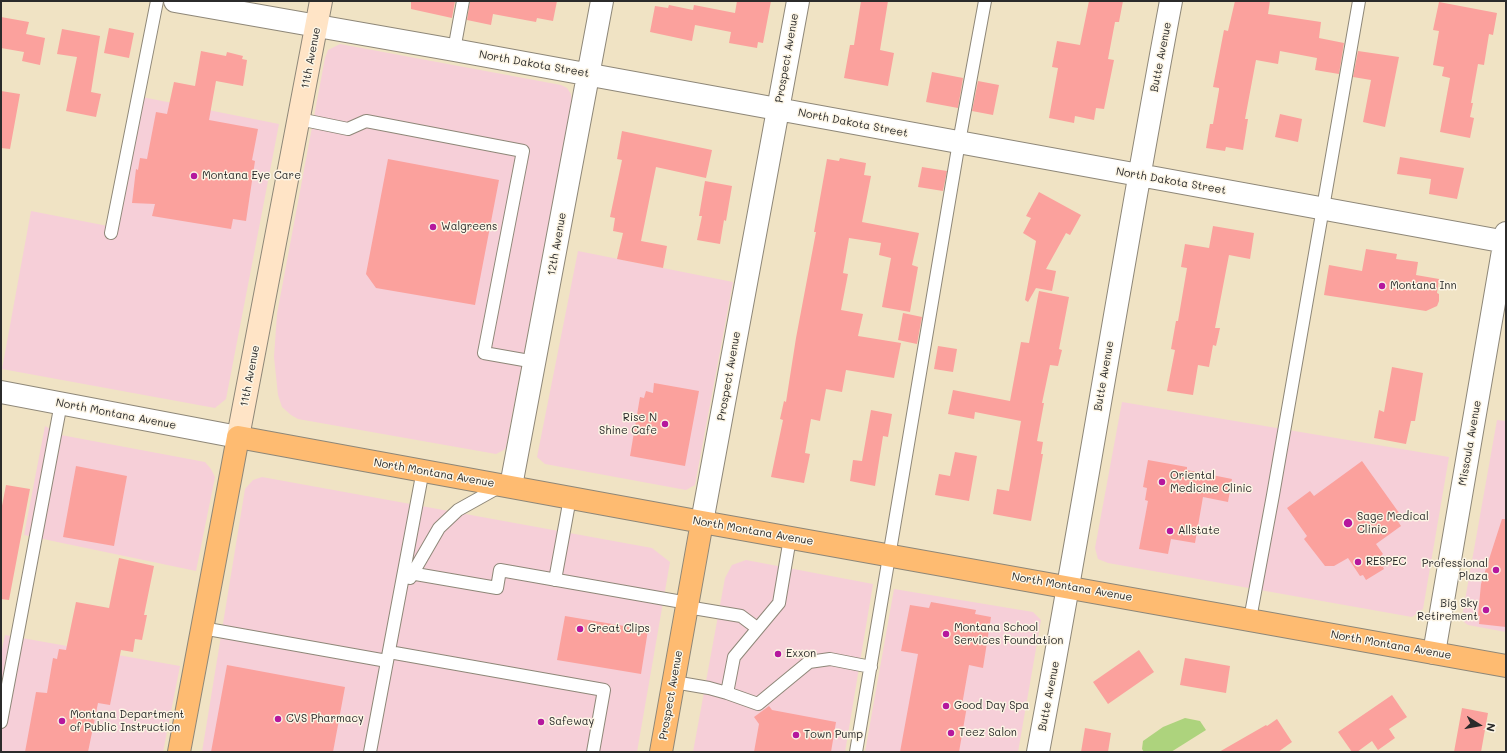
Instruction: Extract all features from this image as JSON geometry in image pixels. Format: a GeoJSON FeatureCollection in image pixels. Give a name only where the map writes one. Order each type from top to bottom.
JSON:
{"type":"FeatureCollection","features":[{"type":"Feature","properties":{"kind":"highway","name":"North Montana Avenue"},"geometry":{"type":"LineString","coordinates":[[238,437],[790,538],[1250,619],[1506,666]]}},
{"type":"Feature","properties":{"kind":"highway","name":"11th Avenue"},"geometry":{"type":"LineString","coordinates":[[179,752],[238,437]]}},
{"type":"Feature","properties":{"kind":"highway","name":"Prospect Avenue"},"geometry":{"type":"LineString","coordinates":[[661,752],[702,522]]}},
{"type":"Feature","properties":{"kind":"main road","name":"11th Avenue"},"geometry":{"type":"LineString","coordinates":[[238,437],[321,1]]}},
{"type":"Feature","properties":{"kind":"street","name":"North Dakota Street"},"geometry":{"type":"LineString","coordinates":[[175,1],[588,74],[1322,208],[1505,239]]}},
{"type":"Feature","properties":{"kind":"street","name":"12th Avenue"},"geometry":{"type":"LineString","coordinates":[[507,486],[535,362],[602,1]]}},
{"type":"Feature","properties":{"kind":"street","name":"Prospect Avenue"},"geometry":{"type":"LineString","coordinates":[[702,522],[798,1]]}},
{"type":"Feature","properties":{"kind":"street","name":"Butte Avenue"},"geometry":{"type":"LineString","coordinates":[[1038,752],[1069,587],[1138,175],[1171,1]]}},
{"type":"Feature","properties":{"kind":"street","name":"Missoula Avenue"},"geometry":{"type":"LineString","coordinates":[[1434,653],[1505,239]]}},
{"type":"Feature","properties":{"kind":"street","name":"North Montana Avenue"},"geometry":{"type":"LineString","coordinates":[[1,392],[238,437]]}},
{"type":"Feature","properties":{"kind":"lane"},"geometry":{"type":"LineString","coordinates":[[111,234],[157,1]]}},
{"type":"Feature","properties":{"kind":"lane"},"geometry":{"type":"LineString","coordinates":[[454,50],[463,1]]}},
{"type":"Feature","properties":{"kind":"lane"},"geometry":{"type":"LineString","coordinates":[[856,752],[959,142],[985,1]]}},
{"type":"Feature","properties":{"kind":"lane"},"geometry":{"type":"LineString","coordinates":[[1250,619],[1278,468],[1359,1]]}},
{"type":"Feature","properties":{"kind":"lane"},"geometry":{"type":"LineString","coordinates":[[299,119],[348,129],[366,121],[524,151],[484,353],[535,362]]}},
{"type":"Feature","properties":{"kind":"lane"},"geometry":{"type":"LineString","coordinates":[[1,722],[61,403]]}},
{"type":"Feature","properties":{"kind":"lane"},"geometry":{"type":"LineString","coordinates":[[370,752],[399,597],[408,572],[422,470]]}},
{"type":"Feature","properties":{"kind":"lane"},"geometry":{"type":"LineString","coordinates":[[408,572],[439,528],[458,510],[507,486]]}},
{"type":"Feature","properties":{"kind":"lane"},"geometry":{"type":"LineString","coordinates":[[555,580],[570,498]]}},
{"type":"Feature","properties":{"kind":"lane"},"geometry":{"type":"LineString","coordinates":[[727,693],[734,657],[779,603],[790,538]]}},
{"type":"Feature","properties":{"kind":"lane"},"geometry":{"type":"LineString","coordinates":[[408,572],[497,588],[500,570],[741,616],[757,628]]}},
{"type":"Feature","properties":{"kind":"lane"},"geometry":{"type":"LineString","coordinates":[[202,628],[604,690],[593,752]]}},
{"type":"Feature","properties":{"kind":"lane"},"geometry":{"type":"LineString","coordinates":[[674,682],[709,688],[758,704],[809,662],[830,659],[871,667]]}},
{"type":"Feature","properties":{"kind":"shaded area"},"geometry":{"type":"Polygon","coordinates":[[[340,44],[561,85],[567,88],[571,94],[572,102],[506,447],[504,450],[496,454],[298,419],[282,407],[278,395],[274,357],[277,314],[325,58],[328,50],[340,44]]]}},
{"type":"Feature","properties":{"kind":"shaded area"},"geometry":{"type":"Polygon","coordinates":[[[142,97],[279,124],[226,399],[215,408],[2,369],[31,211],[118,228],[142,97]]]}},
{"type":"Feature","properties":{"kind":"shaded area"},"geometry":{"type":"Polygon","coordinates":[[[578,251],[733,282],[695,485],[686,490],[545,464],[537,457],[578,251]]]}},
{"type":"Feature","properties":{"kind":"shaded area"},"geometry":{"type":"Polygon","coordinates":[[[1122,402],[1449,457],[1423,609],[1412,617],[1108,563],[1098,559],[1095,548],[1122,402]]]}},
{"type":"Feature","properties":{"kind":"shaded area"},"geometry":{"type":"Polygon","coordinates":[[[1497,420],[1506,421],[1506,632],[1468,625],[1464,622],[1462,617],[1497,420]]]}},
{"type":"Feature","properties":{"kind":"shaded area"},"geometry":{"type":"Polygon","coordinates":[[[45,426],[61,435],[205,462],[215,477],[196,571],[24,535],[45,426]]]}},
{"type":"Feature","properties":{"kind":"shaded area"},"geometry":{"type":"Polygon","coordinates":[[[262,477],[652,548],[670,562],[637,752],[202,752],[245,489],[253,480],[262,477]]]}},
{"type":"Feature","properties":{"kind":"shaded area"},"geometry":{"type":"Polygon","coordinates":[[[746,560],[873,584],[845,752],[693,752],[725,578],[732,565],[746,560]]]}},
{"type":"Feature","properties":{"kind":"shaded area"},"geometry":{"type":"Polygon","coordinates":[[[894,589],[1033,612],[1041,620],[1018,752],[865,752],[894,589]]]}},
{"type":"Feature","properties":{"kind":"shaded area"},"geometry":{"type":"Polygon","coordinates":[[[5,635],[180,666],[163,752],[1,752],[1,654],[5,635]]]}},
{"type":"Feature","properties":{"kind":"green space"},"geometry":{"type":"Polygon","coordinates":[[[1185,718],[1200,721],[1206,730],[1171,752],[1144,752],[1142,749],[1143,741],[1163,727],[1185,718]]]}},
{"type":"Feature","properties":{"kind":"building"},"geometry":{"type":"Polygon","coordinates":[[[411,1],[455,1],[452,18],[411,9],[411,1]]]}},
{"type":"Feature","properties":{"kind":"building"},"geometry":{"type":"Polygon","coordinates":[[[470,1],[557,1],[553,21],[537,18],[536,22],[493,14],[491,25],[467,20],[470,1]]]}},
{"type":"Feature","properties":{"kind":"building"},"geometry":{"type":"Polygon","coordinates":[[[737,1],[771,1],[763,43],[758,42],[757,48],[729,43],[731,32],[695,25],[692,41],[650,32],[655,6],[668,8],[669,5],[693,10],[694,5],[735,13],[737,1]]]}},
{"type":"Feature","properties":{"kind":"building"},"geometry":{"type":"Polygon","coordinates":[[[861,1],[888,1],[880,50],[894,53],[888,86],[844,78],[850,45],[854,45],[861,1]]]}},
{"type":"Feature","properties":{"kind":"building"},"geometry":{"type":"Polygon","coordinates":[[[1089,1],[1123,1],[1119,22],[1115,22],[1108,59],[1114,60],[1104,109],[1096,108],[1094,120],[1075,116],[1074,123],[1049,118],[1058,68],[1052,67],[1057,41],[1080,45],[1089,1]]]}},
{"type":"Feature","properties":{"kind":"building"},"geometry":{"type":"Polygon","coordinates":[[[1235,1],[1270,1],[1268,14],[1321,22],[1319,38],[1344,43],[1339,74],[1315,70],[1317,58],[1280,51],[1278,64],[1256,60],[1245,119],[1248,119],[1243,150],[1226,147],[1225,151],[1206,148],[1210,124],[1213,124],[1219,90],[1219,88],[1213,87],[1224,30],[1228,31],[1235,1]]]}},
{"type":"Feature","properties":{"kind":"building"},"geometry":{"type":"Polygon","coordinates":[[[1439,2],[1497,13],[1493,35],[1489,34],[1484,65],[1478,64],[1471,103],[1473,103],[1470,117],[1474,118],[1470,138],[1440,132],[1450,78],[1442,76],[1444,67],[1433,65],[1439,31],[1433,30],[1439,2]]]}},
{"type":"Feature","properties":{"kind":"building"},"geometry":{"type":"Polygon","coordinates":[[[1,17],[29,22],[26,34],[45,38],[40,65],[22,61],[24,52],[1,48],[1,17]]]}},
{"type":"Feature","properties":{"kind":"building"},"geometry":{"type":"Polygon","coordinates":[[[109,28],[134,33],[129,58],[104,53],[109,28]]]}},
{"type":"Feature","properties":{"kind":"building"},"geometry":{"type":"Polygon","coordinates":[[[62,29],[100,36],[91,92],[101,94],[96,117],[66,111],[77,57],[57,54],[62,29]]]}},
{"type":"Feature","properties":{"kind":"building","name":"Montana Eye Care"},"geometry":{"type":"Polygon","coordinates":[[[201,51],[226,56],[227,52],[243,56],[242,59],[247,60],[243,86],[216,81],[209,120],[258,129],[252,160],[255,161],[246,221],[233,219],[231,229],[152,216],[155,204],[132,203],[136,169],[138,170],[140,158],[147,159],[156,112],[167,114],[174,82],[195,86],[201,51]]]}},
{"type":"Feature","properties":{"kind":"building"},"geometry":{"type":"Polygon","coordinates":[[[1358,51],[1399,57],[1385,127],[1363,122],[1371,80],[1353,77],[1358,51]]]}},
{"type":"Feature","properties":{"kind":"building"},"geometry":{"type":"Polygon","coordinates":[[[932,72],[963,78],[958,108],[926,102],[932,72]]]}},
{"type":"Feature","properties":{"kind":"building"},"geometry":{"type":"Polygon","coordinates":[[[978,81],[999,85],[993,115],[972,111],[978,81]]]}},
{"type":"Feature","properties":{"kind":"building"},"geometry":{"type":"Polygon","coordinates":[[[1,91],[20,94],[10,149],[1,148],[1,91]]]}},
{"type":"Feature","properties":{"kind":"building"},"geometry":{"type":"Polygon","coordinates":[[[1280,114],[1302,119],[1298,142],[1275,137],[1280,114]]]}},
{"type":"Feature","properties":{"kind":"building"},"geometry":{"type":"Polygon","coordinates":[[[622,131],[712,150],[706,178],[656,167],[641,241],[667,246],[663,268],[617,259],[623,233],[613,231],[615,218],[610,217],[622,160],[617,159],[622,131]]]}},
{"type":"Feature","properties":{"kind":"building"},"geometry":{"type":"Polygon","coordinates":[[[1400,157],[1464,168],[1457,199],[1429,194],[1431,179],[1397,174],[1400,157]]]}},
{"type":"Feature","properties":{"kind":"building"},"geometry":{"type":"Polygon","coordinates":[[[840,158],[866,163],[864,175],[871,176],[862,222],[919,233],[912,265],[918,267],[910,312],[882,307],[891,258],[879,255],[881,243],[849,238],[843,273],[848,274],[841,310],[863,314],[858,336],[901,343],[894,378],[846,370],[842,392],[826,389],[820,421],[811,419],[805,453],[810,454],[804,483],[771,477],[783,420],[780,419],[784,401],[786,402],[796,338],[816,232],[814,232],[827,159],[839,161],[840,158]]]}},
{"type":"Feature","properties":{"kind":"building","name":"Walgreens"},"geometry":{"type":"Polygon","coordinates":[[[388,159],[499,180],[475,305],[376,288],[366,274],[388,159]]]}},
{"type":"Feature","properties":{"kind":"building"},"geometry":{"type":"Polygon","coordinates":[[[922,167],[947,171],[943,191],[918,187],[922,167]]]}},
{"type":"Feature","properties":{"kind":"building"},"geometry":{"type":"Polygon","coordinates":[[[705,181],[732,186],[726,221],[724,220],[720,244],[697,240],[702,216],[699,216],[705,181]]]}},
{"type":"Feature","properties":{"kind":"building"},"geometry":{"type":"Polygon","coordinates":[[[1039,192],[1081,215],[1070,235],[1066,233],[1046,269],[1056,271],[1052,291],[1036,288],[1028,302],[1025,300],[1036,241],[1023,233],[1031,218],[1026,216],[1039,192]]]}},
{"type":"Feature","properties":{"kind":"building"},"geometry":{"type":"Polygon","coordinates":[[[1213,226],[1254,233],[1250,259],[1229,255],[1215,328],[1220,328],[1216,346],[1213,345],[1209,367],[1198,365],[1193,395],[1167,391],[1175,350],[1171,349],[1176,321],[1178,321],[1187,268],[1181,267],[1185,244],[1209,248],[1213,226]]]}},
{"type":"Feature","properties":{"kind":"building","name":"Montana Inn"},"geometry":{"type":"Polygon","coordinates":[[[1366,249],[1397,254],[1396,259],[1418,262],[1416,275],[1439,279],[1437,293],[1439,294],[1439,301],[1437,306],[1426,311],[1324,295],[1329,265],[1362,271],[1366,249]]]}},
{"type":"Feature","properties":{"kind":"building"},"geometry":{"type":"Polygon","coordinates":[[[1039,291],[1069,297],[1059,349],[1062,350],[1058,366],[1050,365],[1042,403],[1044,403],[1037,441],[1043,442],[1041,454],[1043,454],[1031,521],[993,514],[997,489],[1009,491],[1021,421],[975,412],[974,419],[948,414],[953,390],[1010,401],[1021,342],[1029,343],[1039,291]]]}},
{"type":"Feature","properties":{"kind":"building"},"geometry":{"type":"Polygon","coordinates":[[[903,313],[922,317],[917,344],[898,340],[903,313]]]}},
{"type":"Feature","properties":{"kind":"building"},"geometry":{"type":"Polygon","coordinates":[[[938,346],[957,349],[953,372],[934,369],[938,346]]]}},
{"type":"Feature","properties":{"kind":"building"},"geometry":{"type":"Polygon","coordinates":[[[1392,367],[1423,373],[1415,421],[1411,421],[1406,444],[1374,438],[1379,410],[1384,412],[1392,367]]]}},
{"type":"Feature","properties":{"kind":"building"},"geometry":{"type":"Polygon","coordinates":[[[654,383],[699,391],[685,466],[630,456],[640,397],[644,398],[646,391],[653,393],[654,383]]]}},
{"type":"Feature","properties":{"kind":"building"},"geometry":{"type":"Polygon","coordinates":[[[871,410],[892,414],[888,437],[883,436],[875,486],[850,481],[853,460],[862,461],[871,410]]]}},
{"type":"Feature","properties":{"kind":"building"},"geometry":{"type":"Polygon","coordinates":[[[955,452],[977,456],[969,501],[935,495],[939,474],[950,476],[955,452]]]}},
{"type":"Feature","properties":{"kind":"building"},"geometry":{"type":"Polygon","coordinates":[[[1148,460],[1187,467],[1187,470],[1232,479],[1228,502],[1203,497],[1195,543],[1171,539],[1168,554],[1139,549],[1148,501],[1145,500],[1147,488],[1143,487],[1148,460]]]}},
{"type":"Feature","properties":{"kind":"building","name":"Sage Medical Clinic"},"geometry":{"type":"Polygon","coordinates":[[[1362,461],[1402,517],[1397,520],[1401,526],[1376,544],[1383,554],[1380,557],[1385,565],[1383,567],[1384,569],[1366,580],[1363,575],[1360,576],[1348,558],[1334,566],[1325,566],[1304,539],[1307,536],[1287,508],[1310,491],[1314,496],[1362,461]]]}},
{"type":"Feature","properties":{"kind":"building"},"geometry":{"type":"Polygon","coordinates":[[[76,466],[127,476],[114,546],[63,537],[76,466]]]}},
{"type":"Feature","properties":{"kind":"building"},"geometry":{"type":"Polygon","coordinates":[[[6,485],[30,489],[9,600],[1,599],[1,511],[6,485]]]}},
{"type":"Feature","properties":{"kind":"building","name":"Professional Plaza"},"geometry":{"type":"Polygon","coordinates":[[[1502,519],[1506,519],[1506,627],[1479,624],[1480,616],[1478,616],[1481,584],[1502,519]]]}},
{"type":"Feature","properties":{"kind":"building"},"geometry":{"type":"Polygon","coordinates":[[[119,558],[154,566],[144,615],[147,615],[142,640],[135,639],[133,652],[121,650],[110,705],[98,703],[88,752],[25,752],[36,692],[47,693],[53,658],[57,659],[59,649],[66,650],[76,602],[109,608],[119,558]]]}},
{"type":"Feature","properties":{"kind":"building"},"geometry":{"type":"Polygon","coordinates":[[[931,602],[976,610],[975,614],[991,617],[983,668],[969,665],[962,705],[967,706],[959,752],[900,752],[918,654],[901,651],[910,605],[929,608],[931,602]]]}},
{"type":"Feature","properties":{"kind":"building"},"geometry":{"type":"Polygon","coordinates":[[[565,616],[648,630],[641,674],[557,660],[565,616]]]}},
{"type":"Feature","properties":{"kind":"building"},"geometry":{"type":"Polygon","coordinates":[[[1139,650],[1154,672],[1108,704],[1093,682],[1139,650]]]}},
{"type":"Feature","properties":{"kind":"building"},"geometry":{"type":"Polygon","coordinates":[[[1185,658],[1230,666],[1226,693],[1180,685],[1185,658]]]}},
{"type":"Feature","properties":{"kind":"building","name":"CVS Pharmacy"},"geometry":{"type":"Polygon","coordinates":[[[227,665],[345,687],[333,752],[211,752],[227,665]]]}},
{"type":"Feature","properties":{"kind":"building"},"geometry":{"type":"Polygon","coordinates":[[[1392,695],[1407,717],[1389,729],[1395,738],[1378,750],[1372,741],[1357,752],[1352,752],[1338,732],[1392,695]]]}},
{"type":"Feature","properties":{"kind":"building","name":"Town Pump"},"geometry":{"type":"Polygon","coordinates":[[[769,706],[772,710],[836,722],[831,752],[754,752],[759,724],[754,717],[769,706]]]}},
{"type":"Feature","properties":{"kind":"building"},"geometry":{"type":"Polygon","coordinates":[[[1462,708],[1488,713],[1481,752],[1454,752],[1462,708]]]}},
{"type":"Feature","properties":{"kind":"building"},"geometry":{"type":"Polygon","coordinates":[[[1277,719],[1292,742],[1278,752],[1219,752],[1266,725],[1267,726],[1277,719]]]}},
{"type":"Feature","properties":{"kind":"building"},"geometry":{"type":"Polygon","coordinates":[[[1085,728],[1111,733],[1108,752],[1081,752],[1085,728]]]}},
{"type":"Feature","properties":{"kind":"place","name":"Montana Eye Care"},"geometry":{"type":"Point","coordinates":[194,176]}},
{"type":"Feature","properties":{"kind":"place","name":"Walgreens"},"geometry":{"type":"Point","coordinates":[433,227]}},
{"type":"Feature","properties":{"kind":"place","name":"Montana Inn"},"geometry":{"type":"Point","coordinates":[1382,286]}},
{"type":"Feature","properties":{"kind":"place","name":"Rise N Shine Cafe"},"geometry":{"type":"Point","coordinates":[665,424]}},
{"type":"Feature","properties":{"kind":"place","name":"Oriental Medicine Clinic"},"geometry":{"type":"Point","coordinates":[1162,482]}},
{"type":"Feature","properties":{"kind":"place","name":"Sage Medical Clinic"},"geometry":{"type":"Point","coordinates":[1348,523]}},
{"type":"Feature","properties":{"kind":"place","name":"Allstate"},"geometry":{"type":"Point","coordinates":[1170,531]}},
{"type":"Feature","properties":{"kind":"place","name":"RESPEC"},"geometry":{"type":"Point","coordinates":[1358,562]}},
{"type":"Feature","properties":{"kind":"place","name":"Professional Plaza"},"geometry":{"type":"Point","coordinates":[1496,570]}},
{"type":"Feature","properties":{"kind":"place","name":"Big Sky Retirement"},"geometry":{"type":"Point","coordinates":[1486,610]}},
{"type":"Feature","properties":{"kind":"place","name":"Great Clips"},"geometry":{"type":"Point","coordinates":[580,629]}},
{"type":"Feature","properties":{"kind":"place","name":"Montana School Services Foundation"},"geometry":{"type":"Point","coordinates":[946,634]}},
{"type":"Feature","properties":{"kind":"place","name":"Exxon"},"geometry":{"type":"Point","coordinates":[778,654]}},
{"type":"Feature","properties":{"kind":"place","name":"Good Day Spa"},"geometry":{"type":"Point","coordinates":[946,706]}},
{"type":"Feature","properties":{"kind":"place","name":"CVS Pharmacy"},"geometry":{"type":"Point","coordinates":[278,719]}},
{"type":"Feature","properties":{"kind":"place","name":"Montana Department of Public Instruction"},"geometry":{"type":"Point","coordinates":[62,721]}},
{"type":"Feature","properties":{"kind":"place","name":"Safeway"},"geometry":{"type":"Point","coordinates":[541,722]}},
{"type":"Feature","properties":{"kind":"place","name":"Teez Salon"},"geometry":{"type":"Point","coordinates":[951,733]}},
{"type":"Feature","properties":{"kind":"place","name":"Town Pump"},"geometry":{"type":"Point","coordinates":[796,735]}}]}
